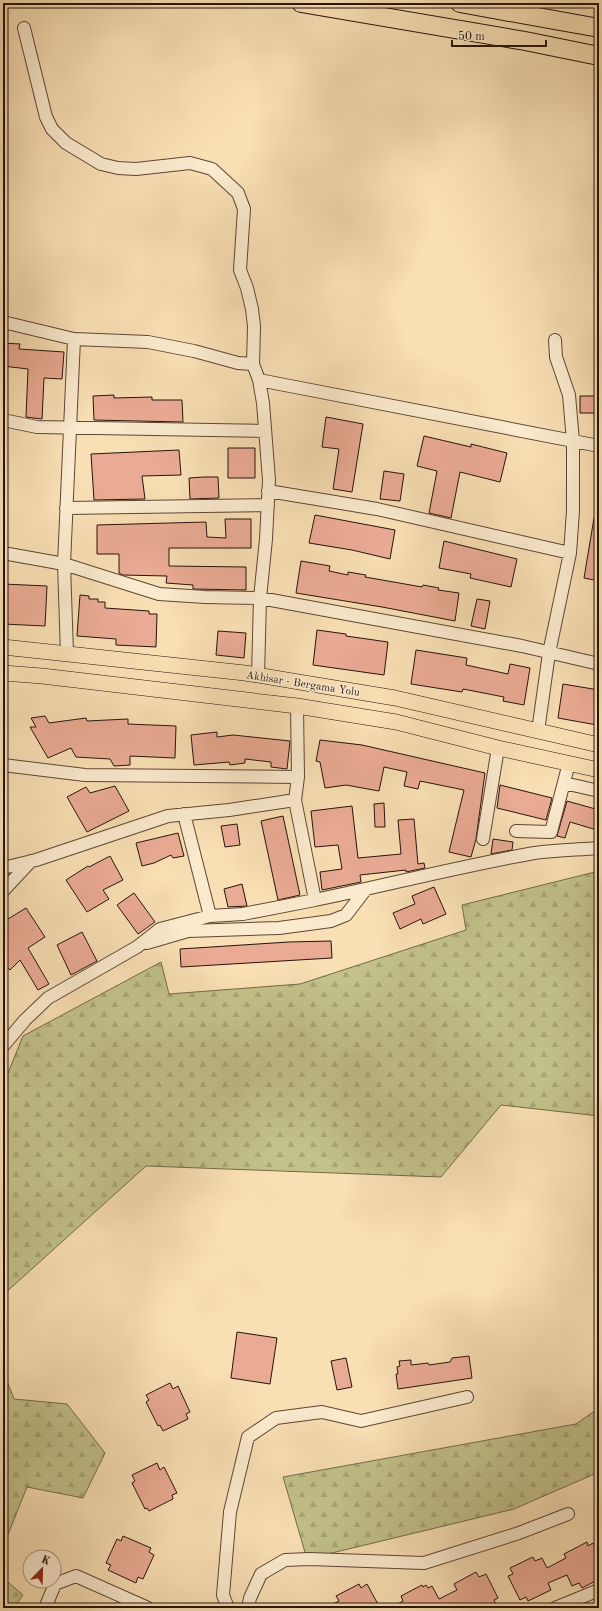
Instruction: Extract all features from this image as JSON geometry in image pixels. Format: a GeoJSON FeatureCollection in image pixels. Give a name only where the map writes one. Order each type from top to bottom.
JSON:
{"type":"FeatureCollection","features":[{"type":"Feature","properties":{"kind":"highway"},"geometry":{"type":"LineString","coordinates":[[301,3],[517,40],[599,56]]}},
{"type":"Feature","properties":{"kind":"highway"},"geometry":{"type":"LineString","coordinates":[[460,3],[599,28]]}},
{"type":"Feature","properties":{"kind":"main road","name":"Akhisar - Bergama Yolu"},"geometry":{"type":"LineString","coordinates":[[3,647],[258,676],[395,698],[599,745]]}},
{"type":"Feature","properties":{"kind":"main road"},"geometry":{"type":"LineString","coordinates":[[3,673],[42,676],[297,706],[396,722],[498,748],[599,770]]}},
{"type":"Feature","properties":{"kind":"street"},"geometry":{"type":"LineString","coordinates":[[24,28],[46,117],[52,129],[66,143],[101,164],[118,168],[136,169],[190,163],[212,169],[238,193],[244,209],[240,270],[247,288],[252,309],[254,326],[253,364],[263,403],[268,491],[266,539],[260,598],[258,676]]}},
{"type":"Feature","properties":{"kind":"street"},"geometry":{"type":"LineString","coordinates":[[3,322],[74,339],[148,342],[194,351],[238,363],[253,364]]}},
{"type":"Feature","properties":{"kind":"street"},"geometry":{"type":"LineString","coordinates":[[67,654],[64,564],[74,339]]}},
{"type":"Feature","properties":{"kind":"street"},"geometry":{"type":"LineString","coordinates":[[538,731],[549,653],[570,553],[573,511],[573,441],[569,395],[556,358],[555,340]]}},
{"type":"Feature","properties":{"kind":"street"},"geometry":{"type":"LineString","coordinates":[[258,380],[599,446]]}},
{"type":"Feature","properties":{"kind":"street"},"geometry":{"type":"LineString","coordinates":[[3,420],[37,427],[265,431]]}},
{"type":"Feature","properties":{"kind":"street"},"geometry":{"type":"LineString","coordinates":[[268,491],[377,509],[570,553]]}},
{"type":"Feature","properties":{"kind":"street"},"geometry":{"type":"LineString","coordinates":[[66,508],[268,505]]}},
{"type":"Feature","properties":{"kind":"street"},"geometry":{"type":"LineString","coordinates":[[3,553],[64,564],[159,594],[205,598],[260,598],[522,646],[599,664]]}},
{"type":"Feature","properties":{"kind":"street"},"geometry":{"type":"LineString","coordinates":[[297,706],[298,777],[295,800],[315,900]]}},
{"type":"Feature","properties":{"kind":"street"},"geometry":{"type":"LineString","coordinates":[[483,839],[498,748]]}},
{"type":"Feature","properties":{"kind":"street"},"geometry":{"type":"LineString","coordinates":[[516,831],[551,832],[569,763]]}},
{"type":"Feature","properties":{"kind":"street"},"geometry":{"type":"LineString","coordinates":[[3,765],[85,775],[298,777]]}},
{"type":"Feature","properties":{"kind":"street"},"geometry":{"type":"LineString","coordinates":[[564,783],[599,791]]}},
{"type":"Feature","properties":{"kind":"street"},"geometry":{"type":"LineString","coordinates":[[3,868],[32,861],[168,816],[229,810],[295,800]]}},
{"type":"Feature","properties":{"kind":"street"},"geometry":{"type":"LineString","coordinates":[[184,814],[210,916]]}},
{"type":"Feature","properties":{"kind":"street"},"geometry":{"type":"LineString","coordinates":[[3,1046],[25,1020],[48,998],[137,947],[160,929],[210,916],[243,914],[366,889],[417,876],[531,854],[599,848]]}},
{"type":"Feature","properties":{"kind":"street"},"geometry":{"type":"LineString","coordinates":[[3,891],[32,861]]}},
{"type":"Feature","properties":{"kind":"street"},"geometry":{"type":"LineString","coordinates":[[137,947],[171,935],[188,931],[279,928],[331,921],[346,915],[366,889]]}},
{"type":"Feature","properties":{"kind":"street"},"geometry":{"type":"LineString","coordinates":[[228,1608],[223,1596],[230,1512],[248,1437],[276,1418],[322,1412],[361,1420],[468,1396]]}},
{"type":"Feature","properties":{"kind":"street"},"geometry":{"type":"LineString","coordinates":[[248,1608],[250,1598],[261,1574],[285,1560],[309,1559],[424,1562],[519,1533],[568,1514]]}},
{"type":"Feature","properties":{"kind":"street"},"geometry":{"type":"LineString","coordinates":[[45,1608],[55,1584],[76,1576],[148,1608]]}},
{"type":"Feature","properties":{"kind":"street"},"geometry":{"type":"LineString","coordinates":[[555,1608],[599,1590]]}},
{"type":"Feature","properties":{"kind":"green space"},"geometry":{"type":"Polygon","coordinates":[[[599,871],[599,1116],[501,1105],[441,1177],[146,1166],[3,1295],[3,1077],[8,1073],[23,1036],[161,962],[169,994],[300,984],[466,930],[462,905],[599,871]]]}},
{"type":"Feature","properties":{"kind":"green space"},"geometry":{"type":"Polygon","coordinates":[[[3,1371],[14,1399],[67,1404],[105,1453],[83,1498],[27,1487],[3,1547],[3,1371]]]}},
{"type":"Feature","properties":{"kind":"green space"},"geometry":{"type":"Polygon","coordinates":[[[599,1408],[599,1472],[514,1509],[307,1559],[283,1477],[576,1424],[599,1408]]]}},
{"type":"Feature","properties":{"kind":"green space"},"geometry":{"type":"Polygon","coordinates":[[[3,1578],[23,1595],[14,1608],[3,1608],[3,1578]]]}},
{"type":"Feature","properties":{"kind":"building"},"geometry":{"type":"Polygon","coordinates":[[[3,343],[20,344],[19,349],[64,352],[62,379],[44,378],[42,419],[26,417],[28,369],[3,366],[3,343]]]}},
{"type":"Feature","properties":{"kind":"building"},"geometry":{"type":"Polygon","coordinates":[[[114,395],[114,398],[152,397],[152,400],[182,400],[183,422],[94,420],[93,396],[114,395]]]}},
{"type":"Feature","properties":{"kind":"building"},"geometry":{"type":"Polygon","coordinates":[[[580,396],[599,396],[599,413],[580,413],[580,396]]]}},
{"type":"Feature","properties":{"kind":"building"},"geometry":{"type":"Polygon","coordinates":[[[326,417],[363,424],[352,492],[333,489],[339,449],[322,447],[326,417]]]}},
{"type":"Feature","properties":{"kind":"building"},"geometry":{"type":"Polygon","coordinates":[[[424,436],[471,447],[471,444],[507,453],[500,482],[460,472],[451,518],[429,513],[437,471],[417,466],[424,436]]]}},
{"type":"Feature","properties":{"kind":"building"},"geometry":{"type":"Polygon","coordinates":[[[228,448],[255,448],[255,478],[228,478],[228,448]]]}},
{"type":"Feature","properties":{"kind":"building"},"geometry":{"type":"Polygon","coordinates":[[[179,450],[181,475],[142,476],[145,499],[94,500],[91,454],[179,450]]]}},
{"type":"Feature","properties":{"kind":"building"},"geometry":{"type":"Polygon","coordinates":[[[384,471],[404,474],[400,501],[380,499],[384,471]]]}},
{"type":"Feature","properties":{"kind":"building"},"geometry":{"type":"Polygon","coordinates":[[[218,477],[219,498],[190,499],[189,478],[218,477]]]}},
{"type":"Feature","properties":{"kind":"building"},"geometry":{"type":"Polygon","coordinates":[[[315,515],[395,530],[390,559],[352,550],[309,543],[315,515]]]}},
{"type":"Feature","properties":{"kind":"building"},"geometry":{"type":"Polygon","coordinates":[[[594,518],[599,518],[599,581],[584,578],[594,518]]]}},
{"type":"Feature","properties":{"kind":"building"},"geometry":{"type":"Polygon","coordinates":[[[225,519],[251,519],[251,548],[169,548],[169,566],[246,567],[246,590],[193,589],[193,585],[166,583],[167,576],[123,575],[119,573],[119,554],[97,554],[97,525],[206,522],[207,537],[226,538],[225,519]]]}},
{"type":"Feature","properties":{"kind":"building"},"geometry":{"type":"Polygon","coordinates":[[[444,541],[517,559],[511,587],[470,578],[471,574],[439,568],[444,541]]]}},
{"type":"Feature","properties":{"kind":"building"},"geometry":{"type":"Polygon","coordinates":[[[301,561],[330,566],[329,571],[348,575],[348,572],[366,575],[365,577],[422,587],[423,585],[439,588],[438,590],[459,593],[455,621],[296,593],[301,561]]]}},
{"type":"Feature","properties":{"kind":"building"},"geometry":{"type":"Polygon","coordinates":[[[3,584],[47,586],[45,626],[3,624],[3,584]]]}},
{"type":"Feature","properties":{"kind":"building"},"geometry":{"type":"Polygon","coordinates":[[[80,595],[89,596],[89,599],[98,599],[98,602],[105,602],[105,608],[149,611],[149,614],[157,614],[156,647],[116,645],[116,639],[77,636],[80,595]]]}},
{"type":"Feature","properties":{"kind":"building"},"geometry":{"type":"Polygon","coordinates":[[[477,599],[490,601],[485,629],[471,626],[477,599]]]}},
{"type":"Feature","properties":{"kind":"building"},"geometry":{"type":"Polygon","coordinates":[[[317,630],[388,642],[384,675],[313,665],[317,630]]]}},
{"type":"Feature","properties":{"kind":"building"},"geometry":{"type":"Polygon","coordinates":[[[218,631],[246,633],[244,658],[216,655],[218,631]]]}},
{"type":"Feature","properties":{"kind":"building"},"geometry":{"type":"Polygon","coordinates":[[[416,650],[467,658],[466,665],[508,674],[510,664],[530,668],[524,705],[503,701],[504,697],[463,689],[462,692],[411,684],[416,650]]]}},
{"type":"Feature","properties":{"kind":"building"},"geometry":{"type":"Polygon","coordinates":[[[563,684],[599,690],[599,713],[597,725],[558,718],[563,684]]]}},
{"type":"Feature","properties":{"kind":"building"},"geometry":{"type":"Polygon","coordinates":[[[45,716],[49,723],[86,718],[87,721],[128,719],[128,724],[176,726],[175,758],[130,756],[130,765],[114,766],[110,759],[76,757],[71,748],[48,758],[30,727],[36,727],[31,718],[45,716]]]}},
{"type":"Feature","properties":{"kind":"building"},"geometry":{"type":"Polygon","coordinates":[[[217,732],[217,737],[233,735],[290,741],[287,769],[271,767],[271,762],[245,759],[245,763],[230,765],[229,762],[194,765],[191,735],[217,732]]]}},
{"type":"Feature","properties":{"kind":"building"},"geometry":{"type":"Polygon","coordinates":[[[320,740],[362,745],[485,773],[476,839],[471,857],[449,852],[464,790],[420,781],[418,789],[404,786],[407,772],[384,767],[379,791],[346,785],[325,788],[320,762],[316,761],[320,740]]]}},
{"type":"Feature","properties":{"kind":"building"},"geometry":{"type":"Polygon","coordinates":[[[500,785],[552,798],[546,820],[497,808],[500,785]]]}},
{"type":"Feature","properties":{"kind":"building"},"geometry":{"type":"Polygon","coordinates":[[[115,786],[129,811],[87,832],[67,797],[86,787],[90,793],[115,786]]]}},
{"type":"Feature","properties":{"kind":"building"},"geometry":{"type":"Polygon","coordinates":[[[567,801],[599,810],[597,830],[570,822],[565,838],[557,836],[567,801]]]}},
{"type":"Feature","properties":{"kind":"building"},"geometry":{"type":"Polygon","coordinates":[[[384,803],[385,827],[375,827],[374,804],[384,803]]]}},
{"type":"Feature","properties":{"kind":"building"},"geometry":{"type":"Polygon","coordinates":[[[352,806],[358,858],[401,854],[398,820],[414,819],[418,864],[424,863],[425,868],[406,872],[406,870],[360,875],[361,882],[322,890],[320,872],[342,869],[338,845],[315,847],[311,811],[352,806]]]}},
{"type":"Feature","properties":{"kind":"building"},"geometry":{"type":"Polygon","coordinates":[[[283,816],[300,895],[278,900],[261,821],[283,816]]]}},
{"type":"Feature","properties":{"kind":"building"},"geometry":{"type":"Polygon","coordinates":[[[237,824],[240,845],[225,847],[221,826],[237,824]]]}},
{"type":"Feature","properties":{"kind":"building"},"geometry":{"type":"Polygon","coordinates":[[[178,833],[184,856],[173,858],[171,855],[154,863],[142,866],[136,843],[178,833]]]}},
{"type":"Feature","properties":{"kind":"building"},"geometry":{"type":"Polygon","coordinates":[[[493,839],[513,842],[512,850],[491,854],[493,839]]]}},
{"type":"Feature","properties":{"kind":"building"},"geometry":{"type":"Polygon","coordinates":[[[110,856],[123,880],[103,890],[109,899],[87,912],[66,880],[88,866],[89,867],[110,856]]]}},
{"type":"Feature","properties":{"kind":"building"},"geometry":{"type":"Polygon","coordinates":[[[242,884],[247,906],[228,907],[224,889],[242,884]]]}},
{"type":"Feature","properties":{"kind":"building"},"geometry":{"type":"Polygon","coordinates":[[[434,887],[446,914],[423,924],[421,919],[400,929],[393,913],[415,904],[412,896],[434,887]]]}},
{"type":"Feature","properties":{"kind":"building"},"geometry":{"type":"Polygon","coordinates":[[[134,893],[155,922],[138,934],[117,905],[134,893]]]}},
{"type":"Feature","properties":{"kind":"building"},"geometry":{"type":"Polygon","coordinates":[[[26,908],[45,937],[28,948],[49,984],[38,990],[20,960],[10,970],[3,963],[3,922],[26,908]]]}},
{"type":"Feature","properties":{"kind":"building"},"geometry":{"type":"Polygon","coordinates":[[[82,932],[97,961],[71,975],[57,945],[82,932]]]}},
{"type":"Feature","properties":{"kind":"building"},"geometry":{"type":"Polygon","coordinates":[[[331,941],[332,958],[181,967],[180,949],[289,942],[331,941]]]}},
{"type":"Feature","properties":{"kind":"building"},"geometry":{"type":"Polygon","coordinates":[[[237,1332],[277,1338],[270,1384],[231,1378],[237,1332]]]}},
{"type":"Feature","properties":{"kind":"building"},"geometry":{"type":"Polygon","coordinates":[[[469,1356],[472,1378],[398,1389],[396,1374],[398,1374],[397,1367],[400,1366],[399,1361],[411,1360],[411,1365],[428,1363],[429,1365],[450,1362],[452,1358],[469,1356]]]}},
{"type":"Feature","properties":{"kind":"building"},"geometry":{"type":"Polygon","coordinates":[[[346,1358],[352,1387],[337,1390],[331,1361],[346,1358]]]}},
{"type":"Feature","properties":{"kind":"building"},"geometry":{"type":"Polygon","coordinates":[[[170,1383],[173,1389],[178,1386],[190,1412],[186,1414],[188,1419],[163,1431],[160,1425],[158,1426],[146,1402],[149,1400],[146,1395],[170,1383]]]}},
{"type":"Feature","properties":{"kind":"building"},"geometry":{"type":"Polygon","coordinates":[[[157,1463],[160,1470],[164,1467],[177,1493],[172,1495],[173,1499],[149,1511],[147,1508],[145,1509],[132,1483],[135,1481],[132,1475],[157,1463]]]}},
{"type":"Feature","properties":{"kind":"building"},"geometry":{"type":"Polygon","coordinates":[[[123,1536],[151,1548],[149,1552],[154,1555],[143,1579],[138,1577],[136,1583],[108,1570],[111,1565],[106,1563],[117,1539],[121,1541],[123,1536]]]}},
{"type":"Feature","properties":{"kind":"building"},"geometry":{"type":"Polygon","coordinates":[[[587,1542],[588,1546],[593,1543],[599,1554],[599,1579],[582,1588],[579,1583],[572,1586],[567,1575],[548,1583],[551,1590],[528,1601],[526,1597],[520,1600],[508,1576],[513,1574],[510,1568],[533,1557],[535,1561],[542,1558],[547,1568],[566,1558],[564,1554],[587,1542]]]}},
{"type":"Feature","properties":{"kind":"building"},"geometry":{"type":"Polygon","coordinates":[[[476,1572],[479,1577],[486,1574],[498,1598],[494,1600],[498,1608],[390,1608],[403,1601],[401,1596],[422,1585],[423,1587],[426,1585],[428,1588],[432,1586],[439,1599],[457,1590],[454,1584],[476,1572]]]}},
{"type":"Feature","properties":{"kind":"building"},"geometry":{"type":"Polygon","coordinates":[[[359,1584],[361,1588],[367,1584],[380,1608],[325,1608],[339,1601],[336,1596],[359,1584]]]}}]}
